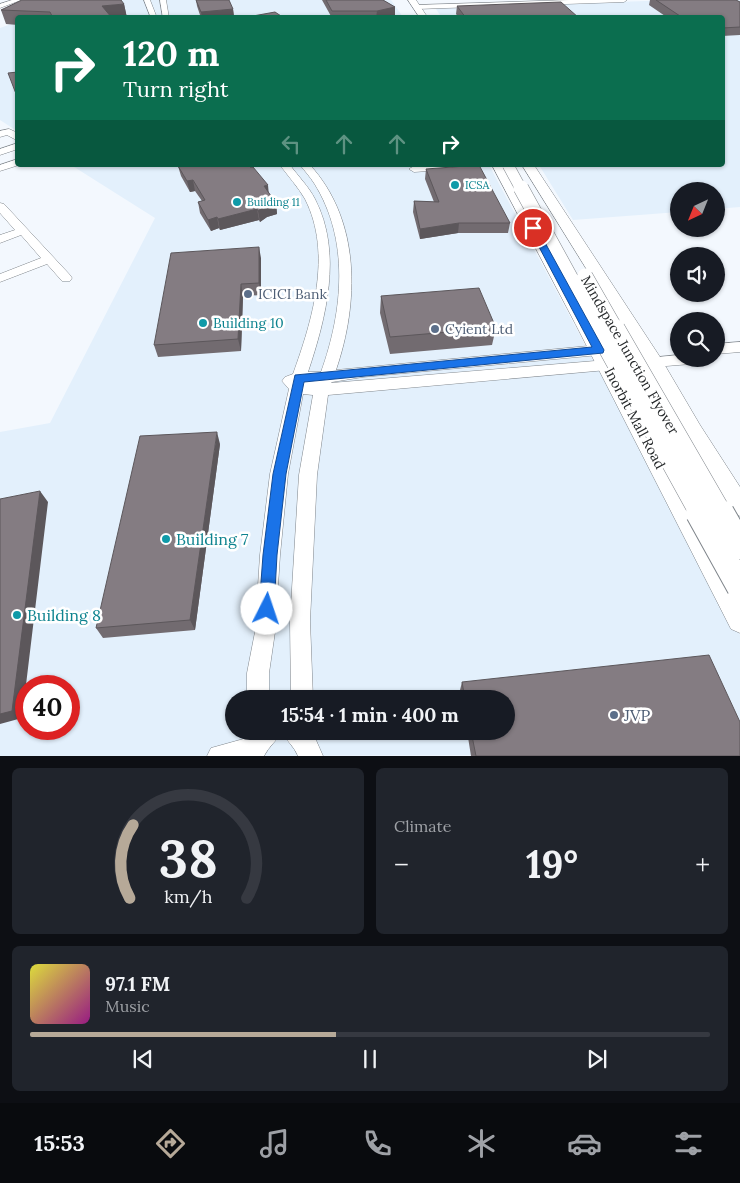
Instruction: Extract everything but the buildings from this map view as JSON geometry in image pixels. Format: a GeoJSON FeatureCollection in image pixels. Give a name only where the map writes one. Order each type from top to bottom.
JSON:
{"type":"FeatureCollection","features":[{"type":"Feature","properties":{"kind":"main road"},"geometry":{"type":"LineString","coordinates":[[415,4],[422,15]]}},
{"type":"Feature","properties":{"kind":"main road","name":"Inorbit Mall Road"},"geometry":{"type":"LineString","coordinates":[[499,167],[603,358],[740,620]]}},
{"type":"Feature","properties":{"kind":"main road","name":"Mindspace Junction Flyover"},"geometry":{"type":"LineString","coordinates":[[509,167],[740,587]]}},
{"type":"Feature","properties":{"kind":"main road","name":"Mindspace Junction Flyover"},"geometry":{"type":"LineString","coordinates":[[521,167],[740,546]]}},
{"type":"Feature","properties":{"kind":"main road"},"geometry":{"type":"LineString","coordinates":[[529,167],[650,356],[693,431],[740,506]]}},
{"type":"Feature","properties":{"kind":"main road"},"geometry":{"type":"LineString","coordinates":[[519,203],[551,202]]}},
{"type":"Feature","properties":{"kind":"main road"},"geometry":{"type":"LineString","coordinates":[[709,560],[740,559]]}},
{"type":"Feature","properties":{"kind":"street"},"geometry":{"type":"LineString","coordinates":[[0,6],[18,0]]}},
{"type":"Feature","properties":{"kind":"street"},"geometry":{"type":"LineString","coordinates":[[147,0],[153,15]]}},
{"type":"Feature","properties":{"kind":"street"},"geometry":{"type":"LineString","coordinates":[[162,0],[165,15]]}},
{"type":"Feature","properties":{"kind":"street"},"geometry":{"type":"LineString","coordinates":[[415,4],[624,0]]}},
{"type":"Feature","properties":{"kind":"street"},"geometry":{"type":"LineString","coordinates":[[4,13],[27,4]]}},
{"type":"Feature","properties":{"kind":"street"},"geometry":{"type":"LineString","coordinates":[[0,134],[9,132],[15,136]]}},
{"type":"Feature","properties":{"kind":"street"},"geometry":{"type":"LineString","coordinates":[[0,151],[15,147]]}},
{"type":"Feature","properties":{"kind":"street"},"geometry":{"type":"LineString","coordinates":[[0,168],[15,163]]}},
{"type":"Feature","properties":{"kind":"street"},"geometry":{"type":"LineString","coordinates":[[258,690],[258,673],[265,632],[270,555],[279,474],[298,383],[311,343],[321,301],[324,262],[320,230],[310,199],[286,167]]}},
{"type":"Feature","properties":{"kind":"street"},"geometry":{"type":"LineString","coordinates":[[302,690],[300,621],[308,475],[324,384],[341,321],[346,261],[334,210],[316,176],[307,167]]}},
{"type":"Feature","properties":{"kind":"street"},"geometry":{"type":"LineString","coordinates":[[414,169],[443,167]]}},
{"type":"Feature","properties":{"kind":"street"},"geometry":{"type":"LineString","coordinates":[[0,206],[66,278]]}},
{"type":"Feature","properties":{"kind":"street"},"geometry":{"type":"LineString","coordinates":[[0,239],[22,231]]}},
{"type":"Feature","properties":{"kind":"street"},"geometry":{"type":"LineString","coordinates":[[0,278],[49,260]]}},
{"type":"Feature","properties":{"kind":"street"},"geometry":{"type":"LineString","coordinates":[[725,348],[740,347]]}},
{"type":"Feature","properties":{"kind":"street"},"geometry":{"type":"LineString","coordinates":[[650,356],[670,352]]}},
{"type":"Feature","properties":{"kind":"street"},"geometry":{"type":"LineString","coordinates":[[725,356],[740,355]]}},
{"type":"Feature","properties":{"kind":"street"},"geometry":{"type":"LineString","coordinates":[[650,356],[670,357]]}},
{"type":"Feature","properties":{"kind":"street"},"geometry":{"type":"LineString","coordinates":[[298,383],[324,384],[603,358]]}},
{"type":"Feature","properties":{"kind":"street"},"geometry":{"type":"LineString","coordinates":[[219,756],[259,741]]}},
{"type":"Feature","properties":{"kind":"shaded area"},"geometry":{"type":"Polygon","coordinates":[[[39,0],[391,0],[402,15],[32,15],[39,0]]]}},
{"type":"Feature","properties":{"kind":"shaded area"},"geometry":{"type":"Polygon","coordinates":[[[671,0],[740,0],[740,207],[725,208],[725,182],[670,182],[670,213],[573,220],[540,167],[725,167],[725,15],[440,15],[436,9],[671,0]]]}},
{"type":"Feature","properties":{"kind":"shaded area"},"geometry":{"type":"Polygon","coordinates":[[[15,23],[15,130],[0,120],[0,28],[15,23]]]}},
{"type":"Feature","properties":{"kind":"shaded area"},"geometry":{"type":"Polygon","coordinates":[[[74,167],[490,167],[740,635],[740,755],[0,756],[0,432],[50,423],[155,218],[74,167]]]}},
{"type":"Feature","properties":{"kind":"place","name":"ICSA"},"geometry":{"type":"Point","coordinates":[455,185]}},
{"type":"Feature","properties":{"kind":"place","name":"Building 11"},"geometry":{"type":"Point","coordinates":[237,202]}},
{"type":"Feature","properties":{"kind":"place","name":"ICICI Bank"},"geometry":{"type":"Point","coordinates":[248,294]}},
{"type":"Feature","properties":{"kind":"place","name":"Building 10"},"geometry":{"type":"Point","coordinates":[203,323]}},
{"type":"Feature","properties":{"kind":"place","name":"Cyient Ltd"},"geometry":{"type":"Point","coordinates":[435,329]}},
{"type":"Feature","properties":{"kind":"place","name":"Building 7"},"geometry":{"type":"Point","coordinates":[166,539]}},
{"type":"Feature","properties":{"kind":"place","name":"Building 8"},"geometry":{"type":"Point","coordinates":[17,615]}},
{"type":"Feature","properties":{"kind":"place","name":"JVP"},"geometry":{"type":"Point","coordinates":[614,715]}},
{"type":"Feature","properties":{"kind":"route"},"geometry":{"type":"LineString","coordinates":[[267,609],[270,555],[279,474],[299,378],[328,377],[363,372],[599,350],[533,228]]}}]}
